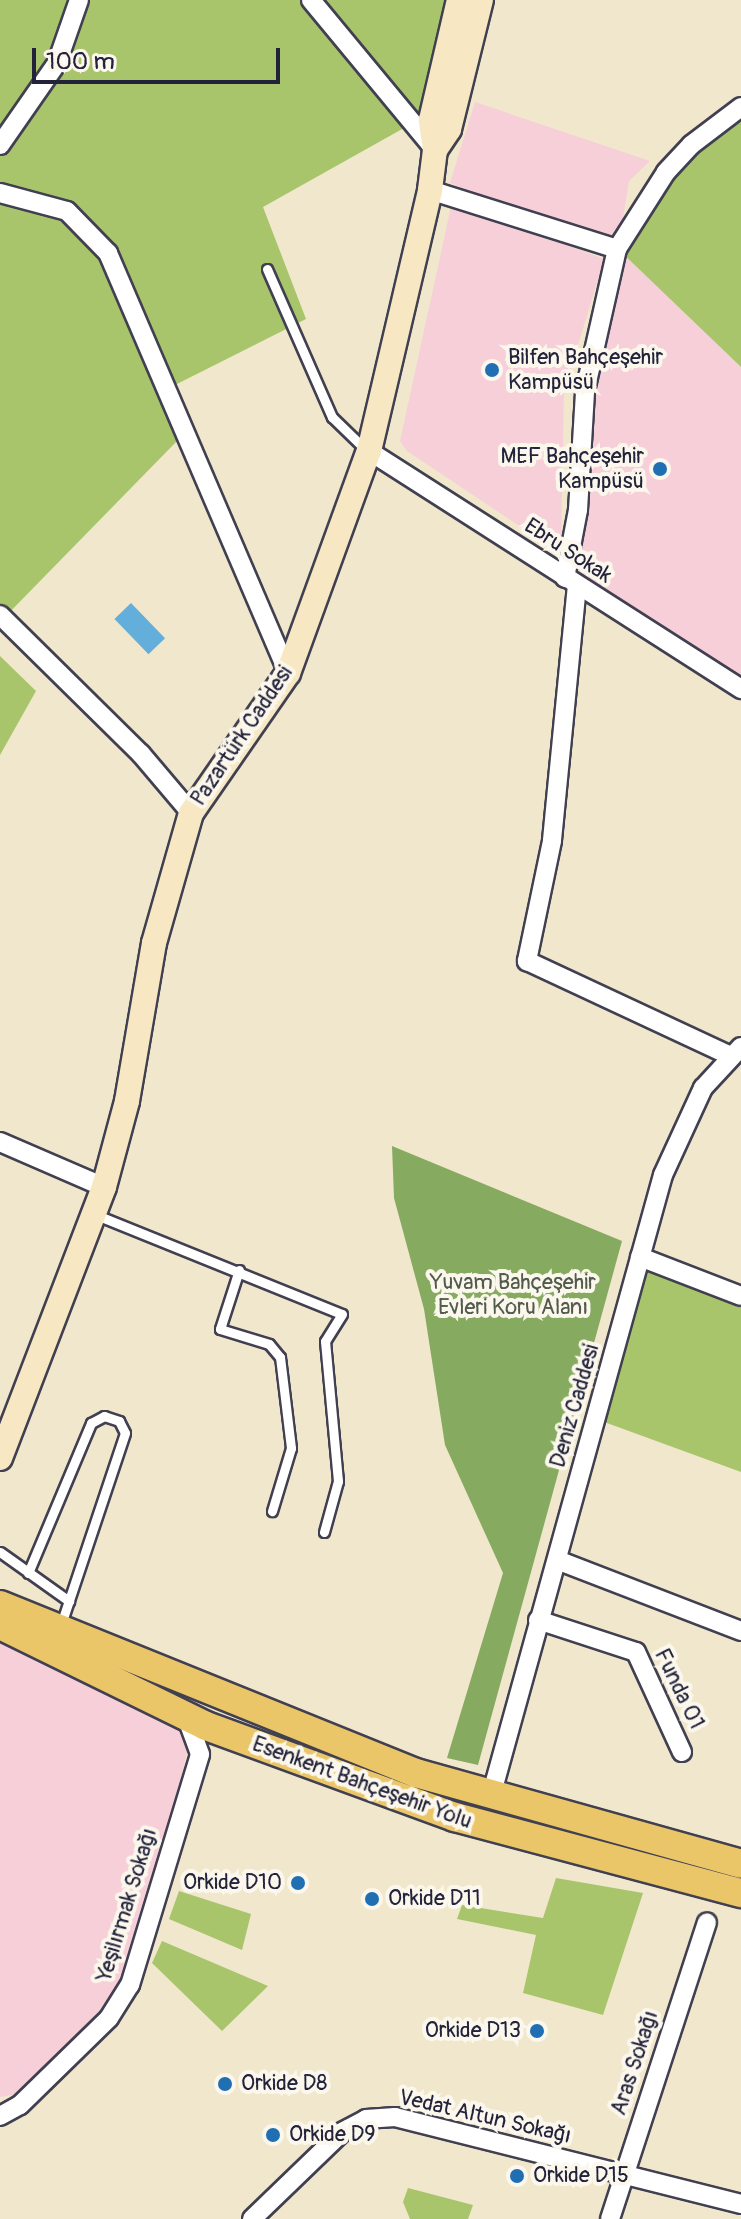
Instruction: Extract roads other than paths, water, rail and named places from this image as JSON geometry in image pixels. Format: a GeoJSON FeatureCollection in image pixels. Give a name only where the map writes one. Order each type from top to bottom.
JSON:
{"type":"FeatureCollection","features":[{"type":"Feature","properties":{"kind":"main road","name":"Esenkent Bahçeşehir Yolu"},"geometry":{"type":"LineString","coordinates":[[0,1605],[336,1744],[491,1796],[741,1864]]}},
{"type":"Feature","properties":{"kind":"main road","name":"Esenkent Bahçeşehir Yolu"},"geometry":{"type":"LineString","coordinates":[[0,1625],[185,1715],[240,1738],[483,1826],[741,1893]]}},
{"type":"Feature","properties":{"kind":"main road"},"geometry":{"type":"LineString","coordinates":[[483,1826],[491,1796]]}},
{"type":"Feature","properties":{"kind":"street"},"geometry":{"type":"LineString","coordinates":[[0,145],[57,63],[79,0]]}},
{"type":"Feature","properties":{"kind":"street"},"geometry":{"type":"LineString","coordinates":[[311,0],[435,150]]}},
{"type":"Feature","properties":{"kind":"street","name":"Pazartürk Caddesi"},"geometry":{"type":"LineString","coordinates":[[0,1458],[104,1187],[127,1101],[154,943],[191,813],[288,673],[369,451],[430,190],[435,150],[431,120],[459,0]]}},
{"type":"Feature","properties":{"kind":"street","name":"Pazartürk Caddesi"},"geometry":{"type":"LineString","coordinates":[[435,150],[449,129],[481,0]]}},
{"type":"Feature","properties":{"kind":"street"},"geometry":{"type":"LineString","coordinates":[[736,1051],[527,961],[552,841],[585,391],[617,249],[666,172],[691,145],[741,107]]}},
{"type":"Feature","properties":{"kind":"street"},"geometry":{"type":"LineString","coordinates":[[430,190],[617,249]]}},
{"type":"Feature","properties":{"kind":"street"},"geometry":{"type":"LineString","coordinates":[[0,193],[67,211],[108,253],[288,673]]}},
{"type":"Feature","properties":{"kind":"street","name":"Ebru Sokak"},"geometry":{"type":"LineString","coordinates":[[369,451],[741,689]]}},
{"type":"Feature","properties":{"kind":"street"},"geometry":{"type":"LineString","coordinates":[[0,615],[141,754],[191,813]]}},
{"type":"Feature","properties":{"kind":"street","name":"Deniz Caddesi"},"geometry":{"type":"LineString","coordinates":[[491,1796],[640,1257],[683,1124],[703,1088],[736,1051]]}},
{"type":"Feature","properties":{"kind":"street"},"geometry":{"type":"LineString","coordinates":[[3,1149],[104,1187]]}},
{"type":"Feature","properties":{"kind":"street"},"geometry":{"type":"LineString","coordinates":[[640,1257],[741,1296]]}},
{"type":"Feature","properties":{"kind":"street"},"geometry":{"type":"LineString","coordinates":[[557,1560],[741,1631]]}},
{"type":"Feature","properties":{"kind":"street","name":"Funda 01"},"geometry":{"type":"LineString","coordinates":[[538,1620],[636,1652],[682,1752]]}},
{"type":"Feature","properties":{"kind":"street"},"geometry":{"type":"LineString","coordinates":[[185,1715],[200,1754],[218,1743],[240,1738]]}},
{"type":"Feature","properties":{"kind":"street","name":"Yeşilırmak Sokağı"},"geometry":{"type":"LineString","coordinates":[[0,2116],[20,2105],[119,2008],[200,1754]]}},
{"type":"Feature","properties":{"kind":"street","name":"Aras Sokağı"},"geometry":{"type":"LineString","coordinates":[[610,2219],[707,1922]]}},
{"type":"Feature","properties":{"kind":"street","name":"Vedat Altun Sokağı"},"geometry":{"type":"LineString","coordinates":[[252,2219],[342,2132],[366,2119],[395,2117],[741,2204]]}},
{"type":"Feature","properties":{"kind":"lane"},"geometry":{"type":"LineString","coordinates":[[267,269],[332,417],[369,451]]}},
{"type":"Feature","properties":{"kind":"lane"},"geometry":{"type":"LineString","coordinates":[[94,1214],[342,1314],[325,1341],[338,1481],[324,1532]]}},
{"type":"Feature","properties":{"kind":"lane"},"geometry":{"type":"LineString","coordinates":[[239,1270],[220,1329],[269,1344],[280,1357],[291,1448],[272,1511]]}},
{"type":"Feature","properties":{"kind":"lane"},"geometry":{"type":"LineString","coordinates":[[28,1573],[91,1423],[104,1416],[119,1421],[125,1433],[59,1630]]}},
{"type":"Feature","properties":{"kind":"lane"},"geometry":{"type":"LineString","coordinates":[[0,1552],[69,1601]]}},
{"type":"Feature","properties":{"kind":"water"},"geometry":{"type":"Polygon","coordinates":[[[131,603],[165,638],[148,654],[114,619],[131,603]]]}},
{"type":"Feature","properties":{"kind":"place","name":"Bilfen Bahçeşehir Kampüsü"},"geometry":{"type":"Point","coordinates":[492,370]}},
{"type":"Feature","properties":{"kind":"place","name":"MEF Bahçeşehir Kampüsü"},"geometry":{"type":"Point","coordinates":[660,469]}},
{"type":"Feature","properties":{"kind":"place","name":"Orkide D10"},"geometry":{"type":"Point","coordinates":[298,1883]}},
{"type":"Feature","properties":{"kind":"place","name":"Orkide D11"},"geometry":{"type":"Point","coordinates":[372,1899]}},
{"type":"Feature","properties":{"kind":"place","name":"Orkide D13"},"geometry":{"type":"Point","coordinates":[537,2031]}},
{"type":"Feature","properties":{"kind":"place","name":"Orkide D8"},"geometry":{"type":"Point","coordinates":[225,2084]}},
{"type":"Feature","properties":{"kind":"place","name":"Orkide D9"},"geometry":{"type":"Point","coordinates":[273,2135]}},
{"type":"Feature","properties":{"kind":"place","name":"Orkide D15"},"geometry":{"type":"Point","coordinates":[517,2176]}},
{"type":"Feature","properties":{"kind":"park label","name":"Yuvam Bahçeşehir Evleri Koru Alanı"},"geometry":{"type":"Point","coordinates":[513,1294]}}]}
